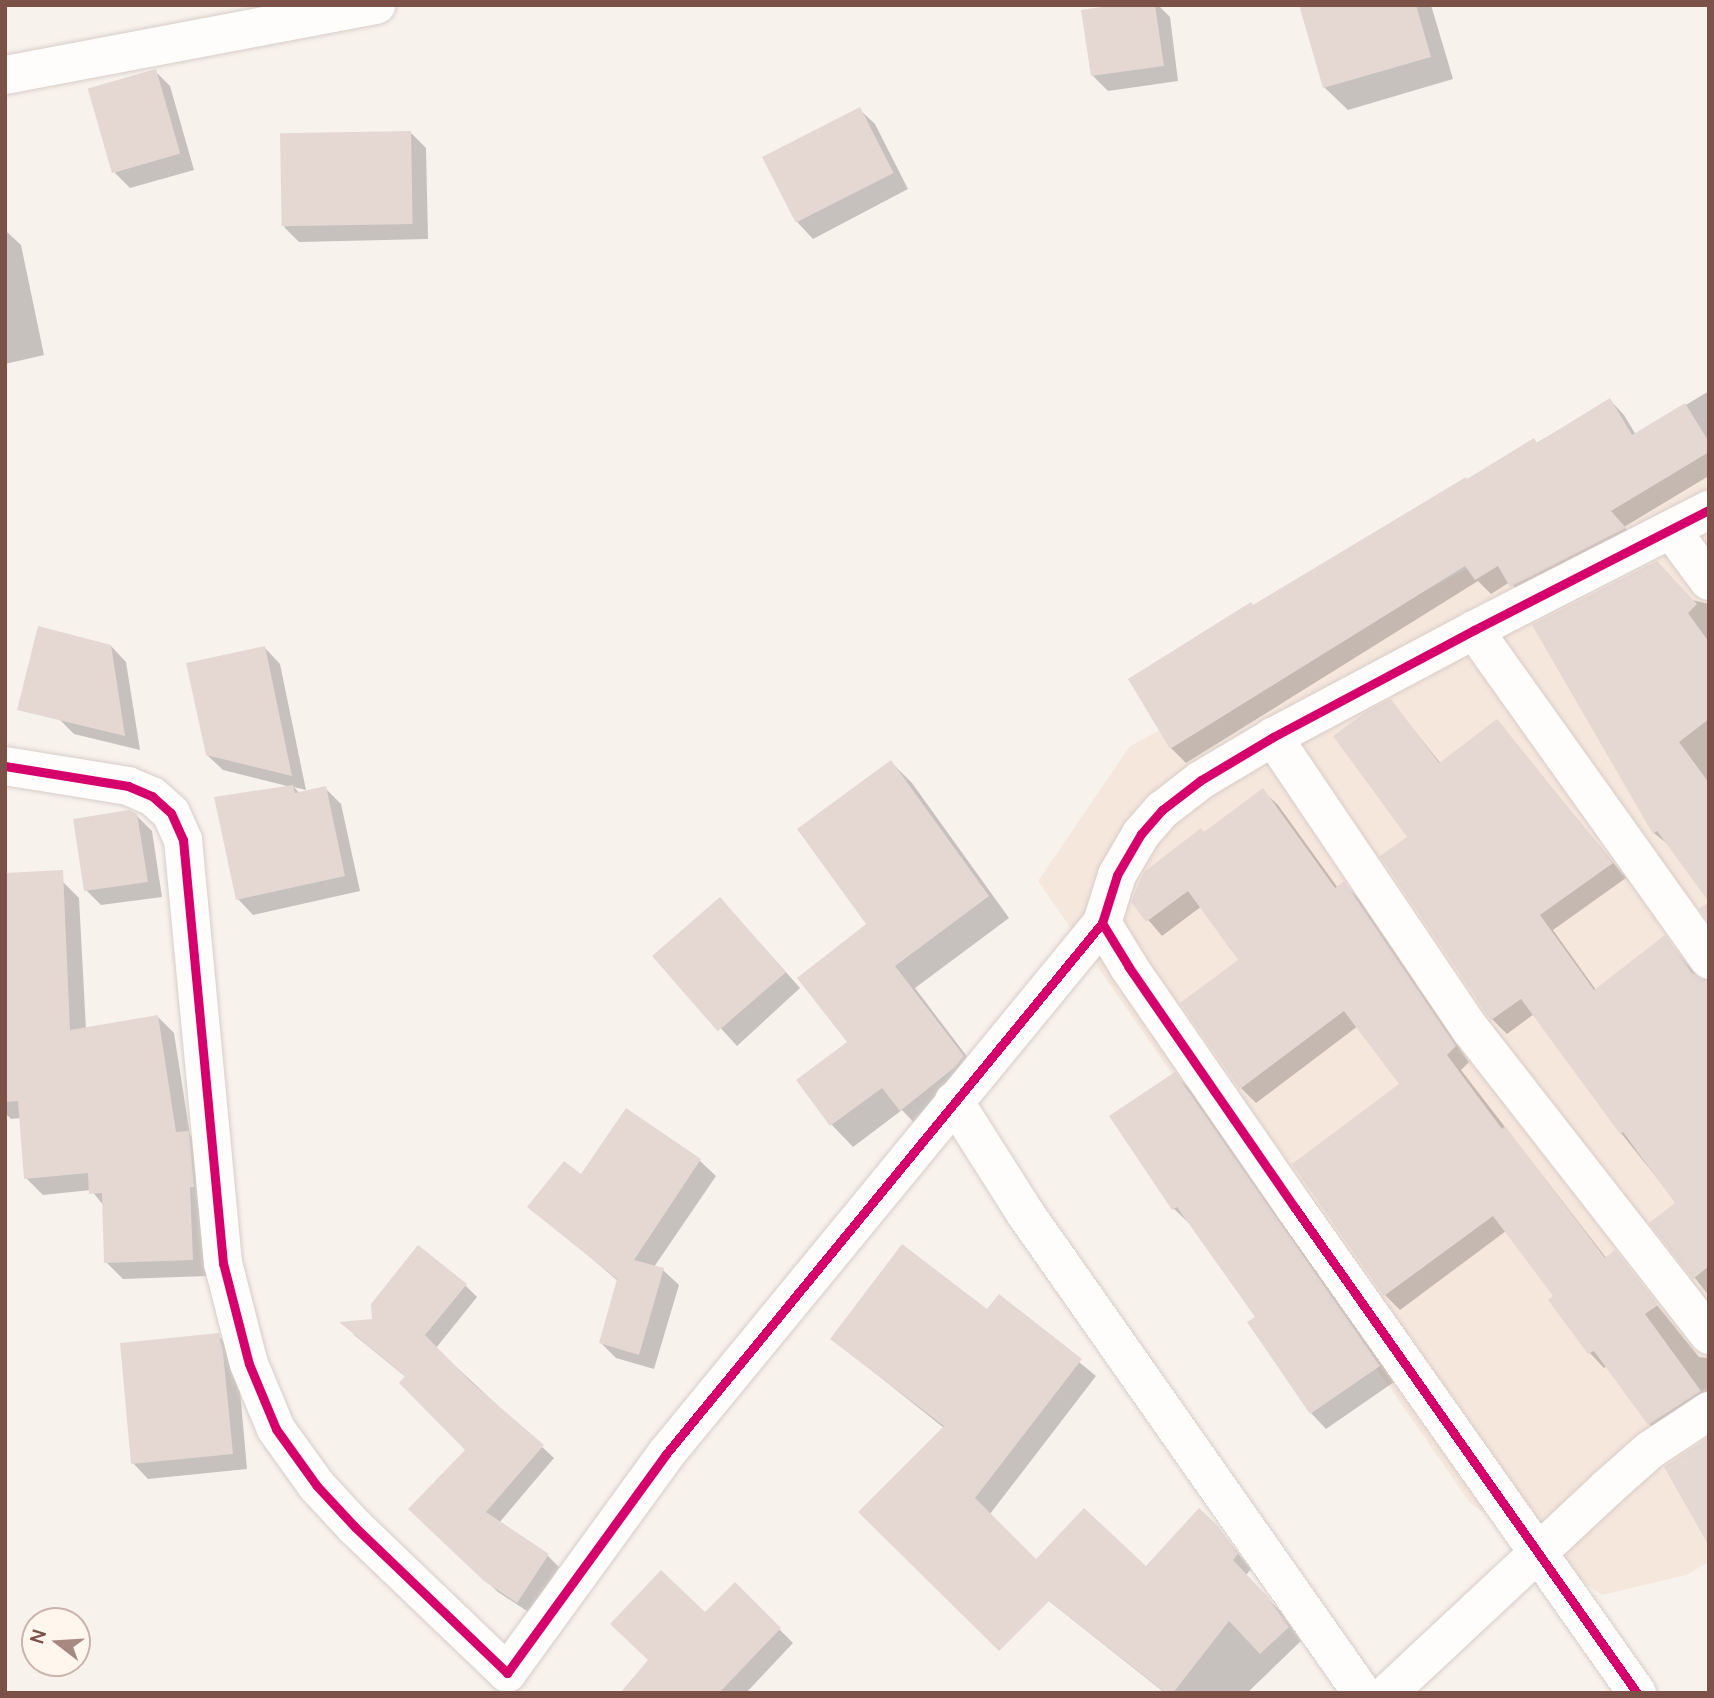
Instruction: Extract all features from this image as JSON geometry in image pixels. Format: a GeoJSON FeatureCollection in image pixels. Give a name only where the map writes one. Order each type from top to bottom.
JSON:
{"type":"FeatureCollection","features":[{"type":"Feature","properties":{"kind":"street"},"geometry":{"type":"LineString","coordinates":[[5,75],[376,5]]}},
{"type":"Feature","properties":{"kind":"street"},"geometry":{"type":"LineString","coordinates":[[5,766],[128,786],[152,796],[170,813],[183,840],[223,1263],[249,1364],[276,1429],[317,1486],[355,1527],[507,1673],[666,1454],[1102,923],[1117,875],[1141,834],[1162,810],[1200,780],[1272,737],[1709,510]]}},
{"type":"Feature","properties":{"kind":"street"},"geometry":{"type":"LineString","coordinates":[[1672,531],[1709,581]]}},
{"type":"Feature","properties":{"kind":"street"},"geometry":{"type":"LineString","coordinates":[[1474,630],[1709,960]]}},
{"type":"Feature","properties":{"kind":"street"},"geometry":{"type":"LineString","coordinates":[[1272,737],[1471,1030],[1709,1335]]}},
{"type":"Feature","properties":{"kind":"street"},"geometry":{"type":"LineString","coordinates":[[1102,923],[1129,967],[1295,1208],[1637,1693]]}},
{"type":"Feature","properties":{"kind":"street"},"geometry":{"type":"LineString","coordinates":[[954,1101],[1025,1213],[1362,1693]]}},
{"type":"Feature","properties":{"kind":"street"},"geometry":{"type":"LineString","coordinates":[[1388,1693],[1650,1450],[1709,1411]]}},
{"type":"Feature","properties":{"kind":"shaded area"},"geometry":{"type":"Polygon","coordinates":[[[1709,441],[1709,1562],[1686,1575],[1602,1595],[1470,1503],[1038,881],[1130,746],[1709,441]]]}},
{"type":"Feature","properties":{"kind":"building"},"geometry":{"type":"Polygon","coordinates":[[[1115,5],[1155,5],[1164,66],[1091,76],[1081,10],[1115,5]]]}},
{"type":"Feature","properties":{"kind":"building"},"geometry":{"type":"Polygon","coordinates":[[[1299,5],[1416,5],[1431,57],[1323,88],[1299,5]]]}},
{"type":"Feature","properties":{"kind":"building"},"geometry":{"type":"Polygon","coordinates":[[[156,69],[180,154],[112,173],[88,89],[156,69]]]}},
{"type":"Feature","properties":{"kind":"building"},"geometry":{"type":"Polygon","coordinates":[[[860,107],[894,173],[796,223],[762,157],[860,107]]]}},
{"type":"Feature","properties":{"kind":"building"},"geometry":{"type":"Polygon","coordinates":[[[411,131],[413,224],[282,226],[280,133],[411,131]]]}},
{"type":"Feature","properties":{"kind":"building"},"geometry":{"type":"Polygon","coordinates":[[[1610,398],[1632,435],[1685,403],[1709,442],[1709,452],[1611,511],[1626,528],[1510,587],[1498,566],[1475,580],[1465,566],[1170,749],[1128,679],[1251,602],[1253,605],[1466,477],[1467,479],[1534,438],[1537,443],[1610,398]]]}},
{"type":"Feature","properties":{"kind":"building"},"geometry":{"type":"Polygon","coordinates":[[[1657,561],[1697,604],[1688,613],[1709,642],[1709,719],[1679,742],[1709,783],[1709,902],[1657,831],[1653,834],[1532,625],[1657,561]]]}},
{"type":"Feature","properties":{"kind":"building"},"geometry":{"type":"Polygon","coordinates":[[[38,626],[111,645],[125,736],[17,710],[38,626]]]}},
{"type":"Feature","properties":{"kind":"building"},"geometry":{"type":"Polygon","coordinates":[[[265,646],[292,776],[206,755],[186,663],[265,646]]]}},
{"type":"Feature","properties":{"kind":"building"},"geometry":{"type":"Polygon","coordinates":[[[1391,699],[1439,763],[1497,719],[1613,863],[1540,915],[1594,990],[1665,935],[1692,973],[1709,981],[1709,1266],[1693,1279],[1649,1223],[1675,1203],[1623,1132],[1620,1134],[1521,999],[1491,1020],[1380,856],[1407,837],[1333,736],[1366,712],[1391,699]]]}},
{"type":"Feature","properties":{"kind":"building"},"geometry":{"type":"Polygon","coordinates":[[[891,760],[989,896],[895,966],[964,1056],[955,1067],[900,1111],[882,1088],[830,1126],[796,1080],[847,1042],[797,978],[866,924],[797,829],[891,760]]]}},
{"type":"Feature","properties":{"kind":"building"},"geometry":{"type":"Polygon","coordinates":[[[293,785],[295,793],[326,786],[345,876],[236,900],[214,797],[293,785]]]}},
{"type":"Feature","properties":{"kind":"building"},"geometry":{"type":"Polygon","coordinates":[[[1263,788],[1335,888],[1344,881],[1456,1046],[1447,1055],[1502,1129],[1505,1126],[1605,1258],[1615,1250],[1658,1305],[1645,1314],[1701,1391],[1648,1425],[1594,1351],[1588,1354],[1548,1300],[1553,1296],[1493,1216],[1384,1296],[1292,1164],[1399,1084],[1344,1011],[1240,1089],[1180,1003],[1238,960],[1188,891],[1146,922],[1131,902],[1144,872],[1201,828],[1204,832],[1263,788]]]}},
{"type":"Feature","properties":{"kind":"building"},"geometry":{"type":"Polygon","coordinates":[[[129,810],[137,814],[148,882],[84,891],[73,819],[129,810]]]}},
{"type":"Feature","properties":{"kind":"building"},"geometry":{"type":"Polygon","coordinates":[[[63,870],[70,1030],[158,1015],[176,1132],[189,1131],[194,1187],[190,1187],[193,1260],[104,1263],[102,1193],[89,1194],[88,1173],[24,1179],[18,1101],[5,1102],[5,873],[63,870]]]}},
{"type":"Feature","properties":{"kind":"building"},"geometry":{"type":"Polygon","coordinates":[[[720,897],[786,972],[718,1032],[652,956],[720,897]]]}},
{"type":"Feature","properties":{"kind":"building"},"geometry":{"type":"Polygon","coordinates":[[[1709,902],[1709,922],[1699,909],[1709,902]]]}},
{"type":"Feature","properties":{"kind":"building"},"geometry":{"type":"Polygon","coordinates":[[[1175,1072],[1380,1366],[1310,1414],[1247,1322],[1255,1317],[1177,1207],[1172,1210],[1109,1116],[1175,1072]]]}},
{"type":"Feature","properties":{"kind":"building"},"geometry":{"type":"Polygon","coordinates":[[[626,1108],[701,1159],[634,1260],[664,1268],[639,1355],[599,1343],[617,1279],[527,1207],[564,1161],[581,1174],[626,1108]]]}},
{"type":"Feature","properties":{"kind":"building"},"geometry":{"type":"Polygon","coordinates":[[[902,1244],[987,1309],[999,1294],[1082,1359],[975,1498],[1036,1559],[1084,1508],[1146,1566],[1199,1508],[1217,1525],[1238,1554],[1233,1560],[1266,1595],[1289,1627],[1260,1654],[1229,1621],[1173,1693],[1166,1693],[1049,1601],[999,1651],[858,1512],[944,1426],[830,1339],[902,1244]]]}},
{"type":"Feature","properties":{"kind":"building"},"geometry":{"type":"Polygon","coordinates":[[[418,1245],[467,1284],[425,1335],[471,1382],[544,1445],[486,1512],[549,1554],[517,1603],[484,1581],[408,1509],[465,1450],[399,1383],[405,1376],[339,1322],[372,1319],[371,1304],[418,1245]]]}},
{"type":"Feature","properties":{"kind":"building"},"geometry":{"type":"Polygon","coordinates":[[[219,1333],[233,1454],[131,1464],[120,1343],[219,1333]]]}},
{"type":"Feature","properties":{"kind":"building"},"geometry":{"type":"Polygon","coordinates":[[[1709,1437],[1709,1546],[1664,1467],[1709,1437]]]}},
{"type":"Feature","properties":{"kind":"building"},"geometry":{"type":"Polygon","coordinates":[[[661,1570],[705,1612],[735,1582],[781,1628],[719,1693],[620,1693],[648,1660],[610,1624],[661,1570]]]}},
{"type":"Feature","properties":{"kind":"cycle path"},"geometry":{"type":"LineString","coordinates":[[1637,1693],[1295,1208],[1129,967],[1102,923],[1117,875],[1141,834],[1162,810],[1201,780],[1273,737],[1474,630],[1709,510]]}},
{"type":"Feature","properties":{"kind":"cycle path"},"geometry":{"type":"LineString","coordinates":[[5,766],[128,786],[152,796],[171,813],[183,840],[223,1263],[249,1364],[276,1429],[317,1486],[355,1527],[507,1673],[666,1454],[1102,923]]}}]}
